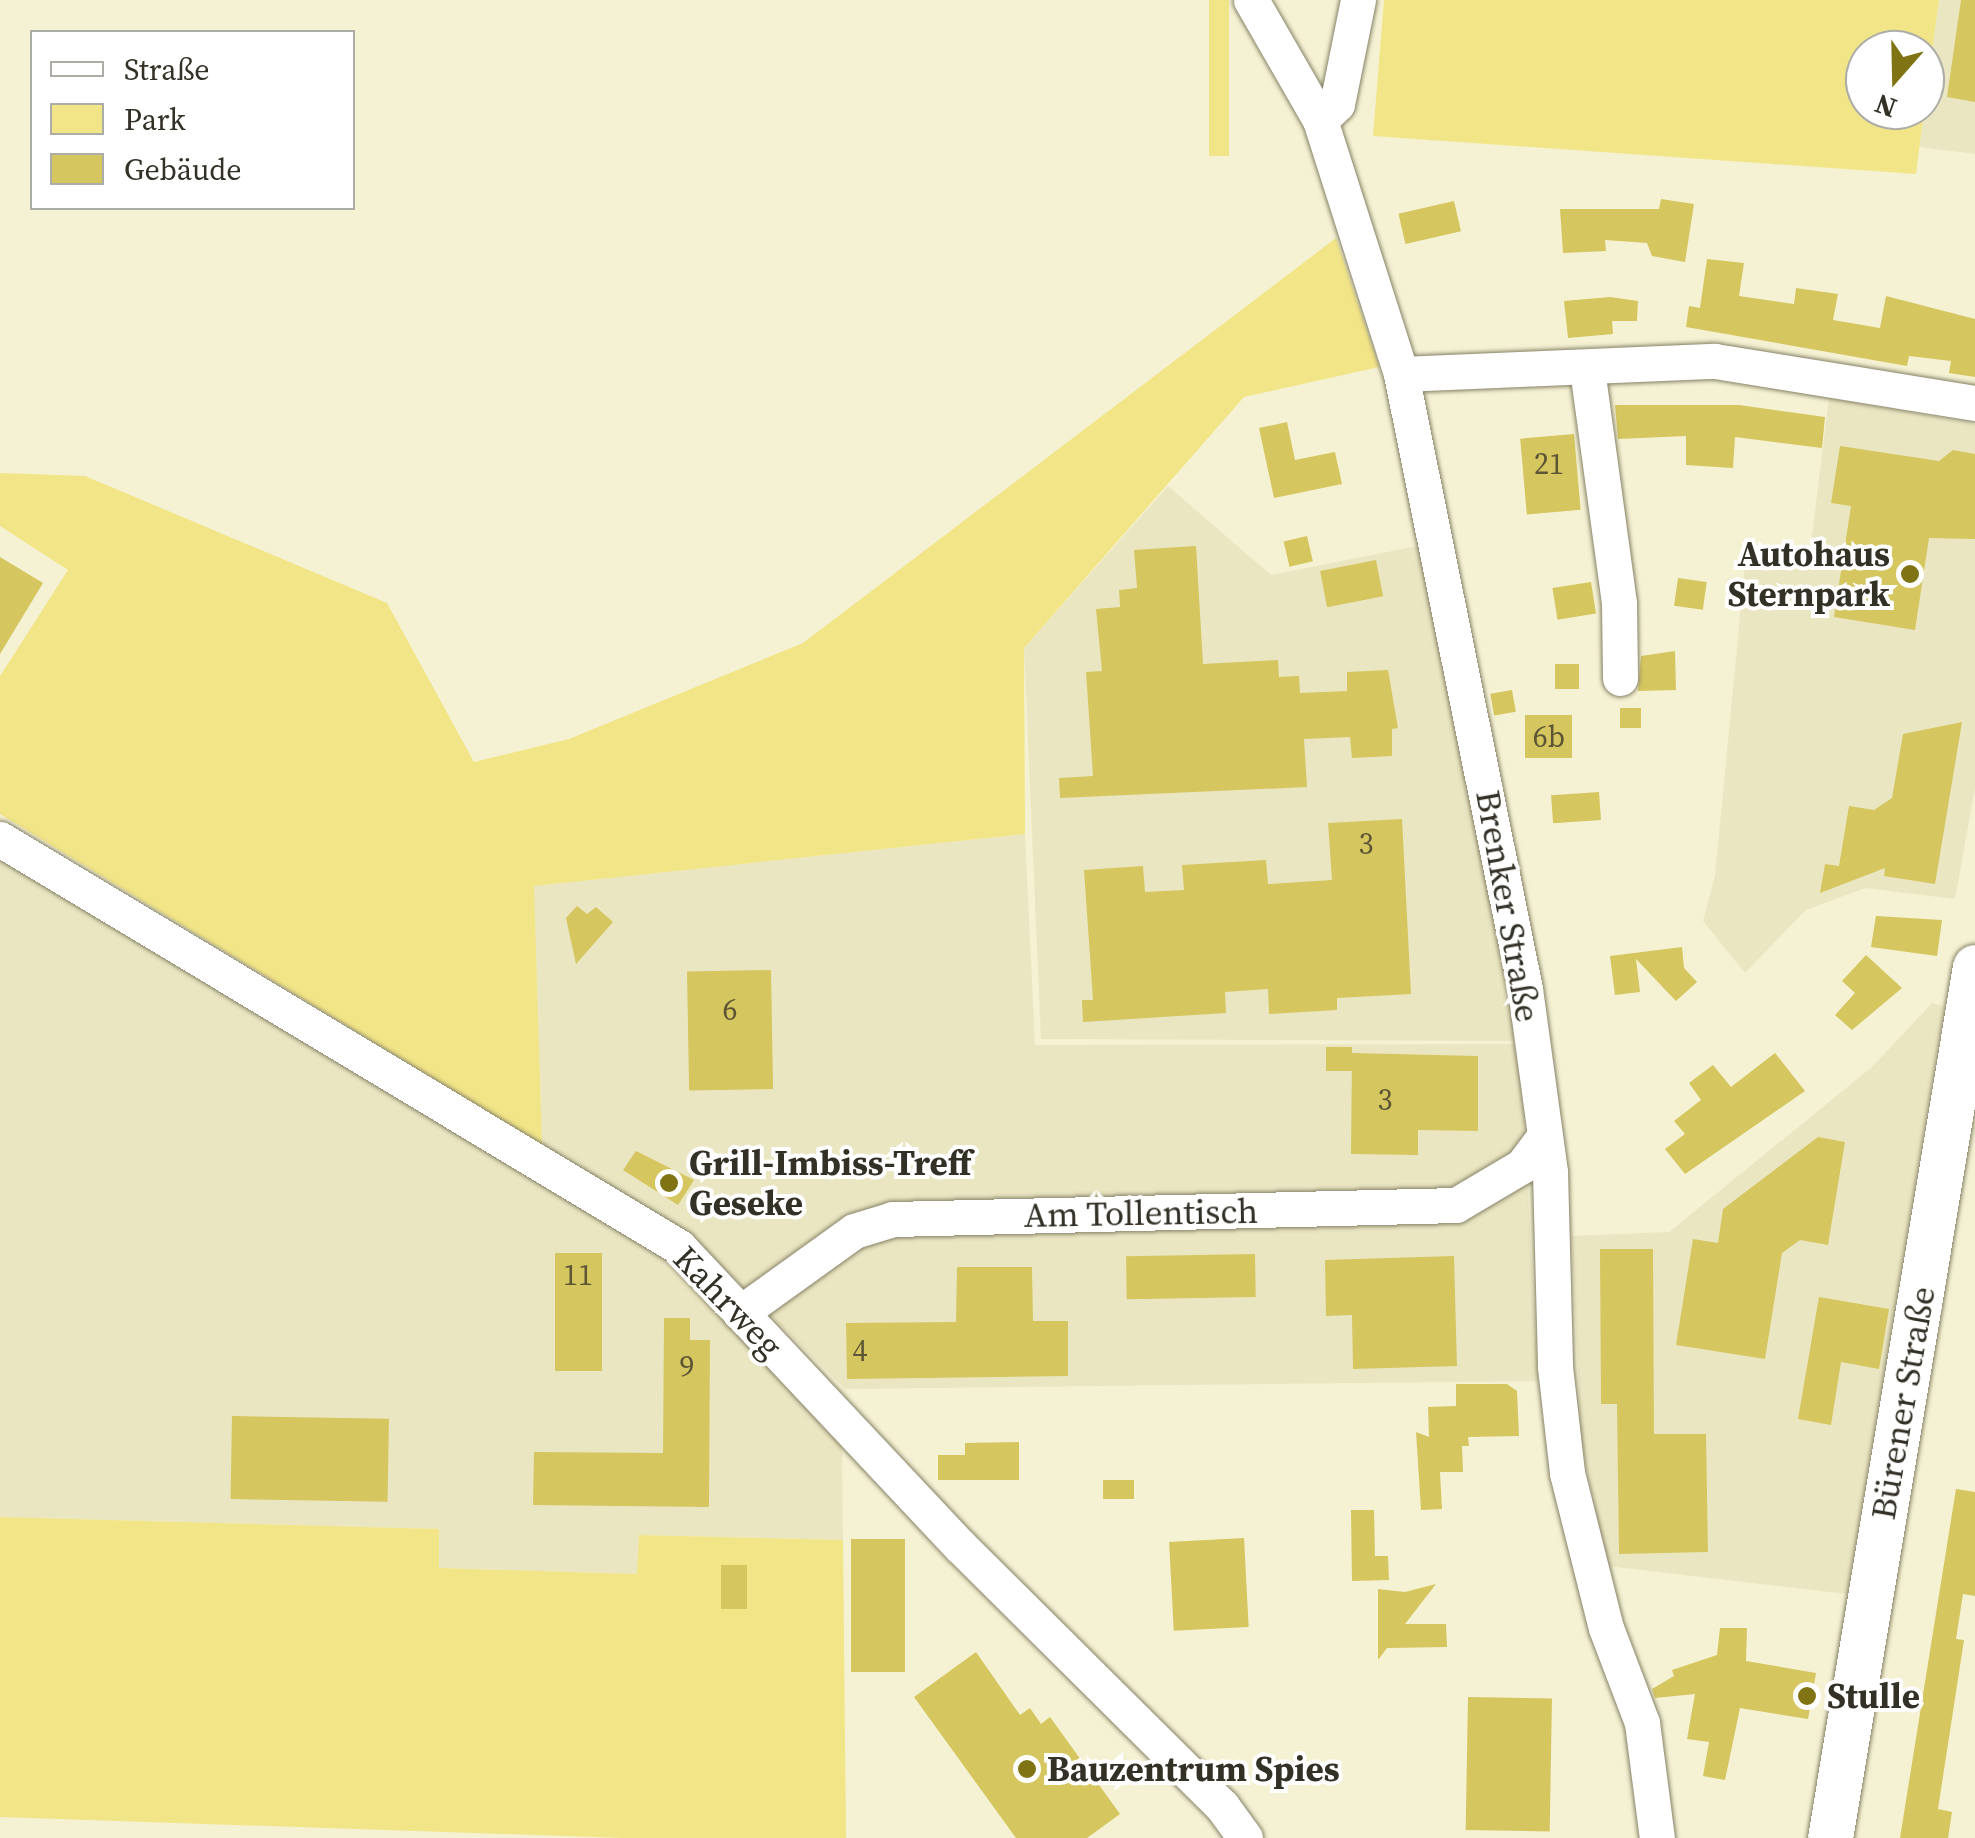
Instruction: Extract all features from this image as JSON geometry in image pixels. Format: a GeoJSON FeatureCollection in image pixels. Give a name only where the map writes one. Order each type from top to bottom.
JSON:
{"type":"FeatureCollection","features":[{"type":"Feature","properties":{"kind":"main road","name":"Bürener Straße"},"geometry":{"type":"LineString","coordinates":[[1830,1838],[1964,1110],[1975,967]]}},
{"type":"Feature","properties":{"kind":"street","name":"Brenker Straße"},"geometry":{"type":"LineString","coordinates":[[1250,0],[1320,120],[1402,374],[1515,934],[1554,1224],[1559,1422],[1606,1628],[1642,1723],[1657,1838]]}},
{"type":"Feature","properties":{"kind":"street"},"geometry":{"type":"LineString","coordinates":[[1320,120],[1337,104],[1358,0]]}},
{"type":"Feature","properties":{"kind":"street"},"geometry":{"type":"LineString","coordinates":[[1402,374],[1586,370],[1715,361],[1975,403]]}},
{"type":"Feature","properties":{"kind":"street"},"geometry":{"type":"LineString","coordinates":[[1586,370],[1619,604],[1620,678]]}},
{"type":"Feature","properties":{"kind":"street","name":"Kahrweg"},"geometry":{"type":"LineString","coordinates":[[0,839],[679,1248],[961,1547],[1222,1806],[1245,1838]]}},
{"type":"Feature","properties":{"kind":"street","name":"Am Tollentisch"},"geometry":{"type":"LineString","coordinates":[[740,1313],[854,1231],[893,1219],[1456,1205],[1522,1166],[1544,1137]]}},
{"type":"Feature","properties":{"kind":"shaded area"},"geometry":{"type":"Polygon","coordinates":[[[1939,0],[1975,0],[1975,154],[1919,147],[1921,130],[1945,130],[1945,30],[1935,30],[1939,0]]]}},
{"type":"Feature","properties":{"kind":"shaded area"},"geometry":{"type":"Polygon","coordinates":[[[1829,398],[1975,424],[1975,788],[1955,899],[1865,888],[1806,910],[1745,973],[1703,921],[1715,876],[1747,544],[1810,552],[1829,398]]]}},
{"type":"Feature","properties":{"kind":"shaded area"},"geometry":{"type":"Polygon","coordinates":[[[1168,486],[1271,575],[1423,545],[1519,1041],[1041,1039],[1024,648],[1168,486]]]}},
{"type":"Feature","properties":{"kind":"shaded area"},"geometry":{"type":"Polygon","coordinates":[[[1025,834],[1035,1045],[1520,1044],[1538,1381],[845,1389],[686,1232],[542,1145],[533,886],[1025,834]]]}},
{"type":"Feature","properties":{"kind":"shaded area"},"geometry":{"type":"Polygon","coordinates":[[[0,855],[671,1263],[842,1445],[843,1540],[639,1535],[638,1574],[438,1568],[439,1529],[0,1517],[0,855]]]}},
{"type":"Feature","properties":{"kind":"shaded area"},"geometry":{"type":"Polygon","coordinates":[[[1932,1003],[1944,1006],[1847,1594],[1607,1566],[1581,1441],[1572,1236],[1669,1232],[1872,1067],[1932,1003]]]}},
{"type":"Feature","properties":{"kind":"green space"},"geometry":{"type":"Polygon","coordinates":[[[1209,0],[1229,0],[1229,156],[1209,156],[1209,0]]]}},
{"type":"Feature","properties":{"kind":"green space"},"geometry":{"type":"Polygon","coordinates":[[[1384,0],[1939,0],[1935,30],[1845,30],[1845,130],[1922,130],[1916,174],[1373,136],[1384,0]]]}},
{"type":"Feature","properties":{"kind":"green space"},"geometry":{"type":"Polygon","coordinates":[[[1336,238],[1379,367],[1244,397],[1024,648],[1025,834],[534,886],[542,1145],[0,814],[0,676],[68,570],[0,526],[0,473],[85,476],[387,603],[474,762],[569,739],[803,643],[1336,238]]]}},
{"type":"Feature","properties":{"kind":"green space"},"geometry":{"type":"Polygon","coordinates":[[[0,1517],[439,1529],[439,1568],[637,1574],[639,1535],[843,1540],[846,1838],[623,1838],[0,1817],[0,1517]]]}},
{"type":"Feature","properties":{"kind":"building"},"geometry":{"type":"Polygon","coordinates":[[[1961,0],[1975,0],[1975,102],[1947,97],[1961,0]]]}},
{"type":"Feature","properties":{"kind":"building"},"geometry":{"type":"Polygon","coordinates":[[[1661,199],[1694,204],[1685,262],[1652,256],[1647,243],[1605,240],[1606,251],[1563,253],[1560,209],[1659,209],[1661,199]]]}},
{"type":"Feature","properties":{"kind":"building"},"geometry":{"type":"Polygon","coordinates":[[[1454,201],[1461,231],[1405,244],[1398,214],[1454,201]]]}},
{"type":"Feature","properties":{"kind":"building"},"geometry":{"type":"Polygon","coordinates":[[[1707,259],[1744,263],[1739,296],[1794,304],[1796,288],[1838,294],[1833,320],[1880,328],[1886,296],[1975,319],[1975,377],[1949,373],[1951,361],[1909,356],[1907,366],[1686,327],[1689,306],[1700,308],[1707,259]]]}},
{"type":"Feature","properties":{"kind":"building"},"geometry":{"type":"Polygon","coordinates":[[[1610,297],[1638,301],[1637,321],[1612,321],[1613,334],[1568,338],[1564,301],[1610,297]]]}},
{"type":"Feature","properties":{"kind":"building"},"geometry":{"type":"Polygon","coordinates":[[[1615,405],[1739,405],[1825,417],[1822,448],[1735,437],[1733,468],[1686,465],[1686,436],[1618,439],[1615,405]]]}},
{"type":"Feature","properties":{"kind":"building"},"geometry":{"type":"Polygon","coordinates":[[[1287,422],[1295,460],[1335,452],[1342,484],[1274,498],[1259,428],[1287,422]]]}},
{"type":"Feature","properties":{"kind":"building"},"geometry":{"type":"Polygon","coordinates":[[[1574,434],[1581,510],[1527,514],[1520,439],[1574,434]]]}},
{"type":"Feature","properties":{"kind":"building"},"geometry":{"type":"Polygon","coordinates":[[[1840,446],[1939,461],[1953,450],[1975,454],[1975,539],[1929,538],[1915,630],[1834,617],[1851,506],[1831,503],[1840,446]]]}},
{"type":"Feature","properties":{"kind":"building"},"geometry":{"type":"Polygon","coordinates":[[[1307,536],[1313,561],[1289,567],[1284,541],[1307,536]]]}},
{"type":"Feature","properties":{"kind":"building"},"geometry":{"type":"Polygon","coordinates":[[[1196,546],[1203,664],[1278,660],[1279,677],[1299,676],[1300,693],[1347,691],[1347,672],[1388,670],[1398,728],[1392,729],[1392,756],[1352,758],[1350,737],[1304,739],[1307,787],[1060,798],[1059,778],[1093,776],[1086,672],[1102,671],[1096,609],[1120,607],[1119,590],[1137,588],[1134,550],[1196,546]]]}},
{"type":"Feature","properties":{"kind":"building"},"geometry":{"type":"Polygon","coordinates":[[[0,557],[43,583],[0,654],[0,557]]]}},
{"type":"Feature","properties":{"kind":"building"},"geometry":{"type":"Polygon","coordinates":[[[1376,560],[1383,596],[1327,607],[1320,571],[1376,560]]]}},
{"type":"Feature","properties":{"kind":"building"},"geometry":{"type":"Polygon","coordinates":[[[1678,578],[1707,582],[1703,610],[1674,606],[1678,578]]]}},
{"type":"Feature","properties":{"kind":"building"},"geometry":{"type":"Polygon","coordinates":[[[1591,582],[1596,614],[1557,620],[1552,588],[1591,582]]]}},
{"type":"Feature","properties":{"kind":"building"},"geometry":{"type":"Polygon","coordinates":[[[1675,651],[1676,690],[1638,691],[1641,656],[1675,651]]]}},
{"type":"Feature","properties":{"kind":"building"},"geometry":{"type":"Polygon","coordinates":[[[1555,664],[1579,664],[1579,689],[1555,689],[1555,664]]]}},
{"type":"Feature","properties":{"kind":"building"},"geometry":{"type":"Polygon","coordinates":[[[1512,690],[1516,712],[1494,715],[1490,694],[1512,690]]]}},
{"type":"Feature","properties":{"kind":"building"},"geometry":{"type":"Polygon","coordinates":[[[1620,708],[1641,708],[1641,728],[1620,728],[1620,708]]]}},
{"type":"Feature","properties":{"kind":"building"},"geometry":{"type":"Polygon","coordinates":[[[1525,715],[1572,715],[1572,758],[1525,758],[1525,715]]]}},
{"type":"Feature","properties":{"kind":"building"},"geometry":{"type":"Polygon","coordinates":[[[1962,722],[1935,884],[1884,876],[1885,868],[1820,893],[1825,864],[1839,866],[1849,806],[1874,810],[1892,798],[1903,734],[1962,722]]]}},
{"type":"Feature","properties":{"kind":"building"},"geometry":{"type":"Polygon","coordinates":[[[1599,792],[1601,820],[1553,823],[1551,795],[1599,792]]]}},
{"type":"Feature","properties":{"kind":"building"},"geometry":{"type":"Polygon","coordinates":[[[1402,819],[1411,994],[1337,998],[1337,1010],[1269,1014],[1268,989],[1225,992],[1226,1013],[1083,1022],[1082,1000],[1093,1000],[1084,870],[1143,866],[1145,892],[1184,890],[1182,865],[1266,860],[1268,884],[1332,880],[1328,823],[1402,819]]]}},
{"type":"Feature","properties":{"kind":"building"},"geometry":{"type":"Polygon","coordinates":[[[577,906],[587,914],[596,907],[613,922],[576,964],[566,918],[577,906]]]}},
{"type":"Feature","properties":{"kind":"building"},"geometry":{"type":"Polygon","coordinates":[[[1876,916],[1942,920],[1937,956],[1871,947],[1876,916]]]}},
{"type":"Feature","properties":{"kind":"building"},"geometry":{"type":"Polygon","coordinates":[[[1682,947],[1684,968],[1697,982],[1676,1001],[1636,959],[1640,992],[1615,995],[1610,956],[1682,947]]]}},
{"type":"Feature","properties":{"kind":"building"},"geometry":{"type":"Polygon","coordinates":[[[1866,955],[1902,988],[1852,1030],[1835,1015],[1855,993],[1842,981],[1866,955]]]}},
{"type":"Feature","properties":{"kind":"building"},"geometry":{"type":"Polygon","coordinates":[[[771,970],[773,1089],[689,1090],[687,971],[771,970]]]}},
{"type":"Feature","properties":{"kind":"building"},"geometry":{"type":"Polygon","coordinates":[[[1326,1047],[1352,1047],[1352,1071],[1326,1071],[1326,1047]]]}},
{"type":"Feature","properties":{"kind":"building"},"geometry":{"type":"Polygon","coordinates":[[[1352,1053],[1478,1056],[1478,1131],[1418,1130],[1418,1155],[1351,1154],[1352,1053]]]}},
{"type":"Feature","properties":{"kind":"building"},"geometry":{"type":"Polygon","coordinates":[[[1775,1053],[1805,1091],[1685,1174],[1665,1149],[1685,1134],[1674,1121],[1701,1100],[1689,1083],[1713,1065],[1731,1087],[1775,1053]]]}},
{"type":"Feature","properties":{"kind":"building"},"geometry":{"type":"Polygon","coordinates":[[[1818,1137],[1845,1142],[1828,1245],[1800,1240],[1782,1253],[1765,1359],[1676,1345],[1693,1239],[1718,1243],[1723,1209],[1818,1137]]]}},
{"type":"Feature","properties":{"kind":"building"},"geometry":{"type":"Polygon","coordinates":[[[636,1151],[694,1180],[678,1205],[623,1170],[636,1151]]]}},
{"type":"Feature","properties":{"kind":"building"},"geometry":{"type":"Polygon","coordinates":[[[1600,1249],[1653,1249],[1654,1434],[1706,1434],[1708,1552],[1619,1554],[1617,1404],[1601,1404],[1600,1249]]]}},
{"type":"Feature","properties":{"kind":"building"},"geometry":{"type":"Polygon","coordinates":[[[555,1253],[602,1253],[602,1371],[555,1371],[555,1253]]]}},
{"type":"Feature","properties":{"kind":"building"},"geometry":{"type":"Polygon","coordinates":[[[1255,1254],[1256,1297],[1127,1299],[1126,1256],[1255,1254]]]}},
{"type":"Feature","properties":{"kind":"building"},"geometry":{"type":"Polygon","coordinates":[[[1454,1256],[1457,1366],[1353,1369],[1352,1315],[1326,1316],[1325,1260],[1454,1256]]]}},
{"type":"Feature","properties":{"kind":"building"},"geometry":{"type":"Polygon","coordinates":[[[957,1267],[1032,1267],[1033,1321],[1068,1321],[1068,1376],[847,1379],[846,1323],[956,1322],[957,1267]]]}},
{"type":"Feature","properties":{"kind":"building"},"geometry":{"type":"Polygon","coordinates":[[[1819,1297],[1889,1309],[1879,1369],[1841,1362],[1831,1425],[1798,1419],[1819,1297]]]}},
{"type":"Feature","properties":{"kind":"building"},"geometry":{"type":"Polygon","coordinates":[[[664,1318],[690,1318],[690,1340],[710,1340],[709,1507],[533,1505],[534,1452],[663,1453],[664,1318]]]}},
{"type":"Feature","properties":{"kind":"building"},"geometry":{"type":"Polygon","coordinates":[[[1456,1384],[1507,1384],[1517,1391],[1519,1436],[1468,1437],[1469,1446],[1462,1446],[1463,1472],[1440,1472],[1442,1509],[1421,1510],[1416,1432],[1429,1437],[1428,1407],[1456,1406],[1456,1384]]]}},
{"type":"Feature","properties":{"kind":"building"},"geometry":{"type":"Polygon","coordinates":[[[232,1416],[389,1419],[388,1502],[231,1499],[232,1416]]]}},
{"type":"Feature","properties":{"kind":"building"},"geometry":{"type":"Polygon","coordinates":[[[1019,1442],[1019,1480],[938,1480],[938,1455],[965,1455],[965,1443],[1019,1442]]]}},
{"type":"Feature","properties":{"kind":"building"},"geometry":{"type":"Polygon","coordinates":[[[1103,1480],[1134,1480],[1134,1499],[1103,1499],[1103,1480]]]}},
{"type":"Feature","properties":{"kind":"building"},"geometry":{"type":"Polygon","coordinates":[[[1956,1489],[1975,1492],[1975,1596],[1963,1594],[1956,1639],[1964,1640],[1938,1809],[1952,1812],[1948,1838],[1900,1838],[1956,1489]]]}},
{"type":"Feature","properties":{"kind":"building"},"geometry":{"type":"Polygon","coordinates":[[[1351,1510],[1374,1510],[1375,1556],[1388,1556],[1389,1580],[1352,1581],[1351,1510]]]}},
{"type":"Feature","properties":{"kind":"building"},"geometry":{"type":"Polygon","coordinates":[[[1244,1538],[1249,1627],[1174,1631],[1169,1542],[1244,1538]]]}},
{"type":"Feature","properties":{"kind":"building"},"geometry":{"type":"Polygon","coordinates":[[[851,1539],[905,1539],[905,1672],[851,1672],[851,1539]]]}},
{"type":"Feature","properties":{"kind":"building"},"geometry":{"type":"Polygon","coordinates":[[[721,1565],[747,1565],[747,1609],[721,1609],[721,1565]]]}},
{"type":"Feature","properties":{"kind":"building"},"geometry":{"type":"Polygon","coordinates":[[[1436,1584],[1405,1624],[1446,1624],[1447,1647],[1387,1648],[1378,1660],[1378,1589],[1405,1592],[1436,1584]]]}},
{"type":"Feature","properties":{"kind":"building"},"geometry":{"type":"Polygon","coordinates":[[[1720,1628],[1747,1628],[1746,1661],[1816,1673],[1808,1719],[1740,1708],[1725,1780],[1703,1776],[1709,1742],[1687,1739],[1695,1694],[1655,1698],[1652,1689],[1674,1676],[1672,1670],[1717,1655],[1720,1628]]]}},
{"type":"Feature","properties":{"kind":"building","name":"Bauzentrum Spies"},"geometry":{"type":"Polygon","coordinates":[[[976,1652],[1020,1715],[1030,1708],[1041,1724],[1050,1717],[1120,1814],[1087,1838],[1016,1838],[914,1697],[976,1652]]]}},
{"type":"Feature","properties":{"kind":"building"},"geometry":{"type":"Polygon","coordinates":[[[1468,1697],[1552,1698],[1550,1831],[1466,1830],[1468,1697]]]}},
{"type":"Feature","properties":{"kind":"place","name":"Autohaus Sternpark"},"geometry":{"type":"Point","coordinates":[1910,574]}},
{"type":"Feature","properties":{"kind":"place","name":"Grill-Imbiss-Treff Geseke"},"geometry":{"type":"Point","coordinates":[669,1183]}},
{"type":"Feature","properties":{"kind":"place","name":"Stulle"},"geometry":{"type":"Point","coordinates":[1807,1696]}},
{"type":"Feature","properties":{"kind":"place","name":"Bauzentrum Spies"},"geometry":{"type":"Point","coordinates":[1027,1769]}}]}
